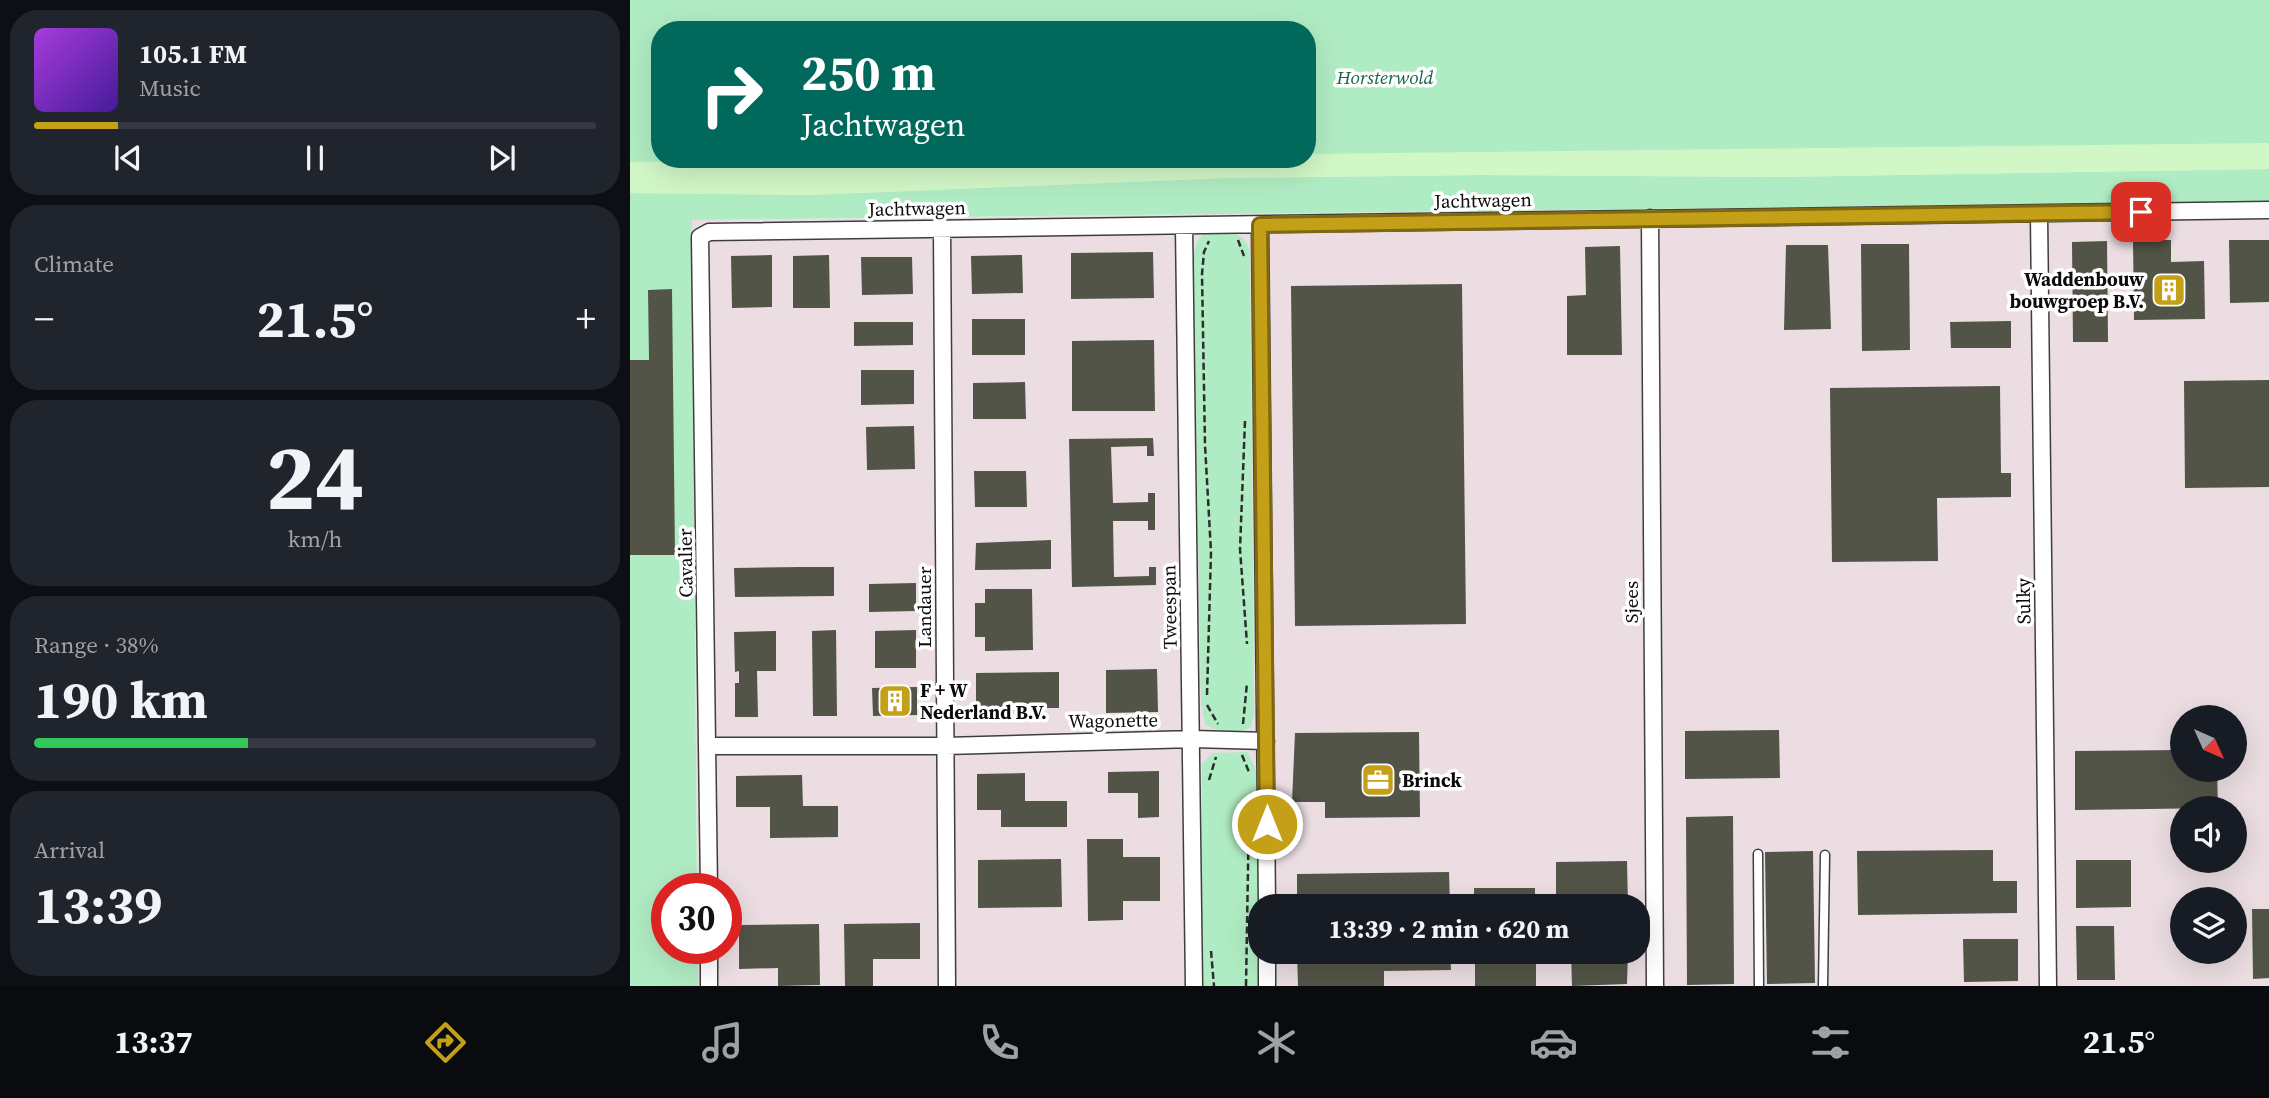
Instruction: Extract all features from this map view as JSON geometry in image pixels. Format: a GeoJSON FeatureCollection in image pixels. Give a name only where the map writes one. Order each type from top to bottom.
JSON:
{"type":"FeatureCollection","features":[{"type":"Feature","properties":{"kind":"street","name":"Jachtwagen"},"geometry":{"type":"LineString","coordinates":[[700,237],[709,232],[2269,210]]}},
{"type":"Feature","properties":{"kind":"street","name":"Sulky"},"geometry":{"type":"LineString","coordinates":[[2039,215],[2048,986]]}},
{"type":"Feature","properties":{"kind":"street","name":"Sjees"},"geometry":{"type":"LineString","coordinates":[[1650,218],[1655,986]]}},
{"type":"Feature","properties":{"kind":"street"},"geometry":{"type":"LineString","coordinates":[[1260,225],[1267,894]]}},
{"type":"Feature","properties":{"kind":"street","name":"Tweespan"},"geometry":{"type":"LineString","coordinates":[[1184,226],[1194,986]]}},
{"type":"Feature","properties":{"kind":"street","name":"Landauer"},"geometry":{"type":"LineString","coordinates":[[942,228],[947,986]]}},
{"type":"Feature","properties":{"kind":"street","name":"Cavalier"},"geometry":{"type":"LineString","coordinates":[[700,237],[709,873]]}},
{"type":"Feature","properties":{"kind":"street","name":"Wagonette"},"geometry":{"type":"LineString","coordinates":[[709,746],[946,746],[1192,739],[1266,741]]}},
{"type":"Feature","properties":{"kind":"street"},"geometry":{"type":"LineString","coordinates":[[709,964],[709,986]]}},
{"type":"Feature","properties":{"kind":"street"},"geometry":{"type":"LineString","coordinates":[[1267,964],[1268,986]]}},
{"type":"Feature","properties":{"kind":"lane"},"geometry":{"type":"LineString","coordinates":[[1758,854],[1759,986]]}},
{"type":"Feature","properties":{"kind":"lane"},"geometry":{"type":"LineString","coordinates":[[1823,986],[1825,855]]}},
{"type":"Feature","properties":{"kind":"path"},"geometry":{"type":"LineString","coordinates":[[1214,225],[1204,252],[1202,274],[1205,445],[1211,552],[1207,705],[1250,772]]}},
{"type":"Feature","properties":{"kind":"path"},"geometry":{"type":"LineString","coordinates":[[1235,225],[1244,255],[1244,268]]}},
{"type":"Feature","properties":{"kind":"path"},"geometry":{"type":"LineString","coordinates":[[1245,418],[1240,537],[1247,654]]}},
{"type":"Feature","properties":{"kind":"path"},"geometry":{"type":"LineString","coordinates":[[1208,789],[1214,759],[1232,741],[1247,702],[1248,673]]}},
{"type":"Feature","properties":{"kind":"path"},"geometry":{"type":"LineString","coordinates":[[1245,986],[1249,799]]}},
{"type":"Feature","properties":{"kind":"path"},"geometry":{"type":"LineString","coordinates":[[1210,943],[1214,986]]}},
{"type":"Feature","properties":{"kind":"shaded area"},"geometry":{"type":"Polygon","coordinates":[[[2269,202],[2269,986],[698,986],[698,964],[742,964],[742,873],[697,873],[692,220],[2269,202]]]}},
{"type":"Feature","properties":{"kind":"green space","name":"Horsterwold"},"geometry":{"type":"Polygon","coordinates":[[[630,0],[2269,0],[2269,169],[1776,177],[1479,175],[1225,178],[810,195],[630,193],[630,0]]]}},
{"type":"Feature","properties":{"kind":"green space","name":"Horsterwold"},"geometry":{"type":"Polygon","coordinates":[[[630,0],[2269,0],[2269,143],[1316,154],[1316,21],[651,21],[651,162],[630,162],[630,0]]]}},
{"type":"Feature","properties":{"kind":"green space"},"geometry":{"type":"Polygon","coordinates":[[[2269,169],[2269,202],[692,220],[697,873],[651,873],[651,964],[698,964],[698,986],[630,986],[630,193],[810,195],[1225,178],[1479,175],[1776,177],[2269,169]]]}},
{"type":"Feature","properties":{"kind":"green space"},"geometry":{"type":"Polygon","coordinates":[[[1206,232],[1238,235],[1250,250],[1254,715],[1251,727],[1234,732],[1215,729],[1205,724],[1201,703],[1193,255],[1198,240],[1206,232]]]}},
{"type":"Feature","properties":{"kind":"green space"},"geometry":{"type":"Polygon","coordinates":[[[1248,752],[1258,775],[1259,894],[1248,894],[1248,964],[1259,964],[1259,986],[1202,986],[1202,764],[1212,753],[1248,752]]]}},
{"type":"Feature","properties":{"kind":"building","name":"Waddenbouw bouwgroep B.V."},"geometry":{"type":"Polygon","coordinates":[[[2133,240],[2171,240],[2171,262],[2204,261],[2205,319],[2134,320],[2133,240]]]}},
{"type":"Feature","properties":{"kind":"building"},"geometry":{"type":"Polygon","coordinates":[[[2229,240],[2269,240],[2269,302],[2230,303],[2229,240]]]}},
{"type":"Feature","properties":{"kind":"building"},"geometry":{"type":"Polygon","coordinates":[[[2107,241],[2108,342],[2073,342],[2072,242],[2107,241]]]}},
{"type":"Feature","properties":{"kind":"building"},"geometry":{"type":"Polygon","coordinates":[[[1861,244],[1909,244],[1910,350],[1862,351],[1861,244]]]}},
{"type":"Feature","properties":{"kind":"building"},"geometry":{"type":"Polygon","coordinates":[[[1786,245],[1828,245],[1831,329],[1784,330],[1786,245]]]}},
{"type":"Feature","properties":{"kind":"building"},"geometry":{"type":"Polygon","coordinates":[[[1620,246],[1622,355],[1567,355],[1567,296],[1586,295],[1585,247],[1620,246]]]}},
{"type":"Feature","properties":{"kind":"building"},"geometry":{"type":"Polygon","coordinates":[[[1153,252],[1154,298],[1071,299],[1071,253],[1153,252]]]}},
{"type":"Feature","properties":{"kind":"building"},"geometry":{"type":"Polygon","coordinates":[[[772,255],[772,307],[732,308],[731,256],[772,255]]]}},
{"type":"Feature","properties":{"kind":"building"},"geometry":{"type":"Polygon","coordinates":[[[829,255],[830,308],[793,308],[793,256],[829,255]]]}},
{"type":"Feature","properties":{"kind":"building"},"geometry":{"type":"Polygon","coordinates":[[[1022,255],[1023,293],[972,294],[971,256],[1022,255]]]}},
{"type":"Feature","properties":{"kind":"building"},"geometry":{"type":"Polygon","coordinates":[[[861,257],[912,257],[913,294],[862,295],[861,257]]]}},
{"type":"Feature","properties":{"kind":"building"},"geometry":{"type":"Polygon","coordinates":[[[1462,284],[1466,624],[1295,626],[1291,286],[1462,284]]]}},
{"type":"Feature","properties":{"kind":"building"},"geometry":{"type":"Polygon","coordinates":[[[672,289],[675,555],[630,555],[630,360],[649,360],[648,290],[672,289]]]}},
{"type":"Feature","properties":{"kind":"building"},"geometry":{"type":"Polygon","coordinates":[[[972,319],[1025,319],[1025,355],[972,355],[972,319]]]}},
{"type":"Feature","properties":{"kind":"building"},"geometry":{"type":"Polygon","coordinates":[[[2011,321],[2011,348],[1951,348],[1950,322],[2011,321]]]}},
{"type":"Feature","properties":{"kind":"building"},"geometry":{"type":"Polygon","coordinates":[[[854,322],[913,322],[913,345],[854,346],[854,322]]]}},
{"type":"Feature","properties":{"kind":"building"},"geometry":{"type":"Polygon","coordinates":[[[1154,340],[1155,411],[1072,411],[1072,341],[1154,340]]]}},
{"type":"Feature","properties":{"kind":"building"},"geometry":{"type":"Polygon","coordinates":[[[861,370],[914,370],[914,404],[861,405],[861,370]]]}},
{"type":"Feature","properties":{"kind":"building"},"geometry":{"type":"Polygon","coordinates":[[[2269,380],[2269,487],[2185,488],[2184,381],[2269,380]]]}},
{"type":"Feature","properties":{"kind":"building"},"geometry":{"type":"Polygon","coordinates":[[[1025,382],[1026,419],[973,419],[973,383],[1025,382]]]}},
{"type":"Feature","properties":{"kind":"building"},"geometry":{"type":"Polygon","coordinates":[[[2000,386],[2001,473],[2011,473],[2011,497],[1937,498],[1938,561],[1832,562],[1830,388],[2000,386]]]}},
{"type":"Feature","properties":{"kind":"building"},"geometry":{"type":"Polygon","coordinates":[[[914,426],[915,469],[867,470],[866,427],[914,426]]]}},
{"type":"Feature","properties":{"kind":"building"},"geometry":{"type":"Polygon","coordinates":[[[1153,438],[1154,456],[1147,456],[1147,446],[1111,447],[1113,503],[1148,502],[1148,493],[1155,493],[1155,530],[1148,530],[1148,521],[1113,521],[1114,577],[1149,576],[1149,567],[1156,567],[1156,585],[1072,587],[1069,439],[1153,438]]]}},
{"type":"Feature","properties":{"kind":"building"},"geometry":{"type":"Polygon","coordinates":[[[974,471],[1026,471],[1027,507],[975,507],[974,471]]]}},
{"type":"Feature","properties":{"kind":"building"},"geometry":{"type":"Polygon","coordinates":[[[1051,540],[1051,569],[975,570],[976,543],[1051,540]]]}},
{"type":"Feature","properties":{"kind":"building"},"geometry":{"type":"Polygon","coordinates":[[[834,567],[834,596],[735,597],[734,568],[834,567]]]}},
{"type":"Feature","properties":{"kind":"building"},"geometry":{"type":"Polygon","coordinates":[[[916,583],[916,611],[869,612],[869,584],[916,583]]]}},
{"type":"Feature","properties":{"kind":"building"},"geometry":{"type":"Polygon","coordinates":[[[985,589],[1032,589],[1033,650],[985,651],[985,637],[975,637],[975,603],[985,603],[985,589]]]}},
{"type":"Feature","properties":{"kind":"building"},"geometry":{"type":"Polygon","coordinates":[[[836,630],[837,716],[813,716],[812,631],[836,630]]]}},
{"type":"Feature","properties":{"kind":"building"},"geometry":{"type":"Polygon","coordinates":[[[916,630],[916,668],[875,668],[875,631],[916,630]]]}},
{"type":"Feature","properties":{"kind":"building"},"geometry":{"type":"Polygon","coordinates":[[[776,631],[776,671],[757,671],[758,717],[735,717],[735,683],[739,683],[739,671],[735,672],[734,632],[776,631]]]}},
{"type":"Feature","properties":{"kind":"building"},"geometry":{"type":"Polygon","coordinates":[[[1157,669],[1158,712],[1106,713],[1106,670],[1157,669]]]}},
{"type":"Feature","properties":{"kind":"building"},"geometry":{"type":"Polygon","coordinates":[[[1059,672],[1059,708],[1024,708],[1024,714],[976,715],[976,673],[1059,672]]]}},
{"type":"Feature","properties":{"kind":"building","name":"F + W Nederland B.V."},"geometry":{"type":"Polygon","coordinates":[[[917,687],[917,715],[873,716],[872,688],[917,687]]]}},
{"type":"Feature","properties":{"kind":"building"},"geometry":{"type":"Polygon","coordinates":[[[1779,730],[1780,778],[1685,779],[1685,731],[1779,730]]]}},
{"type":"Feature","properties":{"kind":"building"},"geometry":{"type":"Polygon","coordinates":[[[1419,732],[1420,817],[1325,818],[1325,802],[1292,802],[1295,733],[1419,732]]]}},
{"type":"Feature","properties":{"kind":"building"},"geometry":{"type":"Polygon","coordinates":[[[2170,750],[2170,782],[2217,782],[2218,796],[2170,796],[2170,809],[2075,810],[2075,751],[2170,750]]]}},
{"type":"Feature","properties":{"kind":"building"},"geometry":{"type":"Polygon","coordinates":[[[1159,771],[1159,817],[1138,818],[1138,793],[1108,793],[1108,772],[1159,771]]]}},
{"type":"Feature","properties":{"kind":"building"},"geometry":{"type":"Polygon","coordinates":[[[1025,773],[1025,801],[1067,801],[1067,827],[1001,827],[1001,810],[977,810],[977,774],[1025,773]]]}},
{"type":"Feature","properties":{"kind":"building"},"geometry":{"type":"Polygon","coordinates":[[[802,775],[803,806],[838,806],[838,837],[770,838],[770,807],[736,807],[736,776],[802,775]]]}},
{"type":"Feature","properties":{"kind":"building"},"geometry":{"type":"Polygon","coordinates":[[[1733,816],[1734,984],[1687,985],[1686,817],[1733,816]]]}},
{"type":"Feature","properties":{"kind":"building"},"geometry":{"type":"Polygon","coordinates":[[[1087,839],[1123,839],[1123,857],[1160,857],[1160,901],[1123,901],[1123,920],[1088,921],[1087,839]]]}},
{"type":"Feature","properties":{"kind":"building"},"geometry":{"type":"Polygon","coordinates":[[[1993,850],[1993,881],[2017,881],[2017,913],[1858,915],[1857,851],[1993,850]]]}},
{"type":"Feature","properties":{"kind":"building"},"geometry":{"type":"Polygon","coordinates":[[[1813,851],[1815,983],[1767,984],[1765,852],[1813,851]]]}},
{"type":"Feature","properties":{"kind":"building"},"geometry":{"type":"Polygon","coordinates":[[[1061,859],[1062,907],[978,908],[978,860],[1061,859]]]}},
{"type":"Feature","properties":{"kind":"building"},"geometry":{"type":"Polygon","coordinates":[[[2076,860],[2131,860],[2131,907],[2076,908],[2076,860]]]}},
{"type":"Feature","properties":{"kind":"building"},"geometry":{"type":"Polygon","coordinates":[[[1627,861],[1628,894],[1556,894],[1556,862],[1627,861]]]}},
{"type":"Feature","properties":{"kind":"building"},"geometry":{"type":"Polygon","coordinates":[[[1449,872],[1450,894],[1297,894],[1297,874],[1449,872]]]}},
{"type":"Feature","properties":{"kind":"building"},"geometry":{"type":"Polygon","coordinates":[[[1474,888],[1535,888],[1535,894],[1474,894],[1474,888]]]}},
{"type":"Feature","properties":{"kind":"building"},"geometry":{"type":"Polygon","coordinates":[[[2252,909],[2269,909],[2269,978],[2253,979],[2252,909]]]}},
{"type":"Feature","properties":{"kind":"building"},"geometry":{"type":"Polygon","coordinates":[[[920,923],[920,959],[873,959],[873,986],[845,986],[844,924],[920,923]]]}},
{"type":"Feature","properties":{"kind":"building"},"geometry":{"type":"Polygon","coordinates":[[[819,924],[820,985],[778,986],[778,968],[739,969],[739,964],[742,964],[742,925],[819,924]]]}},
{"type":"Feature","properties":{"kind":"building"},"geometry":{"type":"Polygon","coordinates":[[[2076,926],[2114,926],[2115,980],[2077,980],[2076,926]]]}},
{"type":"Feature","properties":{"kind":"building"},"geometry":{"type":"Polygon","coordinates":[[[1963,939],[2018,939],[2018,981],[1964,982],[1963,939]]]}},
{"type":"Feature","properties":{"kind":"building"},"geometry":{"type":"Polygon","coordinates":[[[1297,964],[1451,964],[1451,970],[1384,971],[1384,986],[1298,986],[1297,964]]]}},
{"type":"Feature","properties":{"kind":"building"},"geometry":{"type":"Polygon","coordinates":[[[1475,964],[1536,964],[1536,986],[1475,986],[1475,964]]]}},
{"type":"Feature","properties":{"kind":"building"},"geometry":{"type":"Polygon","coordinates":[[[1571,964],[1628,964],[1627,984],[1572,986],[1571,964]]]}},
{"type":"Feature","properties":{"kind":"place","name":"Waddenbouw bouwgroep B.V."},"geometry":{"type":"Point","coordinates":[2169,290]}},
{"type":"Feature","properties":{"kind":"place","name":"F + W Nederland B.V."},"geometry":{"type":"Point","coordinates":[895,701]}},
{"type":"Feature","properties":{"kind":"place","name":"Brinck"},"geometry":{"type":"Point","coordinates":[1378,780]}},
{"type":"Feature","properties":{"kind":"route"},"geometry":{"type":"LineString","coordinates":[[1267,824],[1260,225],[2141,212]]}}]}
